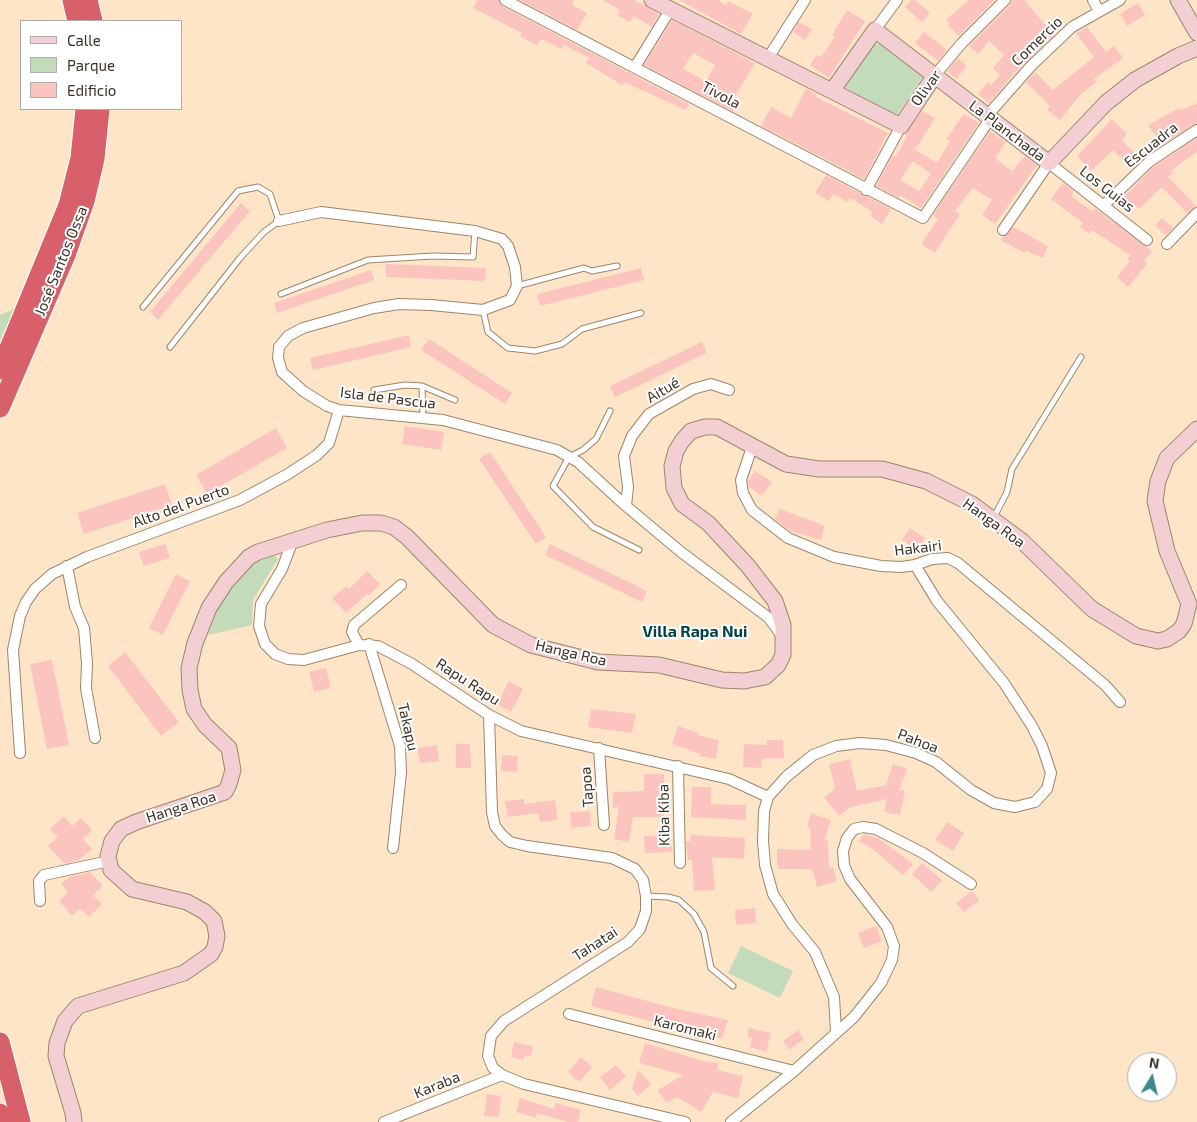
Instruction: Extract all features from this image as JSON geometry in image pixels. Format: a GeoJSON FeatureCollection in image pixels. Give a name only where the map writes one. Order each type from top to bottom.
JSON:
{"type":"FeatureCollection","features":[{"type":"Feature","properties":{"kind":"highway"},"geometry":{"type":"LineString","coordinates":[[72,0],[77,20]]}},
{"type":"Feature","properties":{"kind":"highway"},"geometry":{"type":"LineString","coordinates":[[88,0],[93,20]]}},
{"type":"Feature","properties":{"kind":"highway","name":"José Santos Ossa"},"geometry":{"type":"LineString","coordinates":[[0,370],[68,205],[80,158],[85,110]]}},
{"type":"Feature","properties":{"kind":"highway","name":"José Santos Ossa"},"geometry":{"type":"LineString","coordinates":[[0,408],[66,255],[85,201],[95,159],[100,110]]}},
{"type":"Feature","properties":{"kind":"highway"},"geometry":{"type":"LineString","coordinates":[[0,1042],[21,1122]]}},
{"type":"Feature","properties":{"kind":"highway"},"geometry":{"type":"LineString","coordinates":[[0,1113],[2,1122]]}},
{"type":"Feature","properties":{"kind":"street","name":"Tivola"},"geometry":{"type":"LineString","coordinates":[[505,0],[866,190],[923,218]]}},
{"type":"Feature","properties":{"kind":"street"},"geometry":{"type":"LineString","coordinates":[[652,0],[901,126]]}},
{"type":"Feature","properties":{"kind":"street"},"geometry":{"type":"LineString","coordinates":[[768,58],[804,0]]}},
{"type":"Feature","properties":{"kind":"street"},"geometry":{"type":"LineString","coordinates":[[832,91],[897,0]]}},
{"type":"Feature","properties":{"kind":"street","name":"Olivar"},"geometry":{"type":"LineString","coordinates":[[866,190],[901,126],[934,75],[962,43],[1005,0]]}},
{"type":"Feature","properties":{"kind":"street"},"geometry":{"type":"LineString","coordinates":[[1092,0],[1099,11]]}},
{"type":"Feature","properties":{"kind":"street","name":"Comercio"},"geometry":{"type":"LineString","coordinates":[[923,218],[988,118],[1030,66],[1072,27],[1120,0]]}},
{"type":"Feature","properties":{"kind":"street"},"geometry":{"type":"LineString","coordinates":[[1178,0],[1197,33]]}},
{"type":"Feature","properties":{"kind":"street"},"geometry":{"type":"LineString","coordinates":[[635,67],[670,10]]}},
{"type":"Feature","properties":{"kind":"street","name":"La Planchada"},"geometry":{"type":"LineString","coordinates":[[875,30],[1049,163],[1106,103],[1135,80],[1178,56],[1197,48]]}},
{"type":"Feature","properties":{"kind":"street","name":"Escuadra"},"geometry":{"type":"LineString","coordinates":[[1104,205],[1150,161],[1197,130]]}},
{"type":"Feature","properties":{"kind":"street"},"geometry":{"type":"LineString","coordinates":[[1003,230],[1049,163]]}},
{"type":"Feature","properties":{"kind":"street","name":"Los Guias"},"geometry":{"type":"LineString","coordinates":[[1049,163],[1147,240]]}},
{"type":"Feature","properties":{"kind":"street"},"geometry":{"type":"LineString","coordinates":[[279,221],[321,212],[401,220],[492,234],[508,246],[512,255],[517,286]]}},
{"type":"Feature","properties":{"kind":"street"},"geometry":{"type":"LineString","coordinates":[[1166,244],[1197,213]]}},
{"type":"Feature","properties":{"kind":"street","name":"Isla de Pascua"},"geometry":{"type":"LineString","coordinates":[[517,286],[510,300],[483,310],[399,304],[374,308],[303,328],[288,336],[279,347],[278,358],[282,372],[303,391],[327,406],[339,410],[464,424],[542,446],[569,457],[593,475],[626,506],[681,552],[768,618],[782,636]]}},
{"type":"Feature","properties":{"kind":"street","name":"Aitué"},"geometry":{"type":"LineString","coordinates":[[626,506],[628,487],[624,456],[632,436],[649,414],[694,389],[711,384],[729,390]]}},
{"type":"Feature","properties":{"kind":"street","name":"Alto del Puerto"},"geometry":{"type":"LineString","coordinates":[[20,753],[13,659],[20,616],[26,602],[35,589],[52,574],[67,566],[213,511],[261,490],[305,464],[324,448],[333,433],[339,410]]}},
{"type":"Feature","properties":{"kind":"street","name":"Hanga Roa"},"geometry":{"type":"LineString","coordinates":[[110,861],[112,841],[122,829],[136,822],[224,792],[233,770],[229,748],[205,725],[194,709],[190,690],[190,668],[195,643],[209,608],[226,582],[258,552],[327,530],[362,523],[380,523],[394,527],[407,537],[493,625],[531,645],[598,662],[659,665],[722,680],[744,681],[765,677],[778,665],[783,655],[783,625],[775,601],[748,566],[708,523],[682,504],[674,488],[672,466],[676,451],[691,431],[705,427],[717,427],[753,444],[767,455],[800,467],[882,470],[926,480],[968,502],[1022,541],[1092,609],[1136,636],[1147,640],[1167,639],[1184,624],[1189,604],[1167,551],[1155,501],[1158,481],[1167,458],[1197,429]]}},
{"type":"Feature","properties":{"kind":"street","name":"Hakairi"},"geometry":{"type":"LineString","coordinates":[[753,444],[741,480],[743,493],[752,510],[788,538],[834,557],[881,566],[916,566],[939,557],[948,558],[958,563],[1105,685],[1120,702]]}},
{"type":"Feature","properties":{"kind":"street"},"geometry":{"type":"LineString","coordinates":[[293,540],[282,569],[261,604],[259,626],[266,644],[275,654],[288,660],[304,660],[364,645]]}},
{"type":"Feature","properties":{"kind":"street"},"geometry":{"type":"LineString","coordinates":[[67,566],[75,607],[84,628],[88,668],[86,688],[95,738]]}},
{"type":"Feature","properties":{"kind":"street","name":"Pahoa"},"geometry":{"type":"LineString","coordinates":[[768,797],[786,777],[813,755],[836,746],[860,743],[886,745],[936,762],[971,790],[994,803],[1016,807],[1035,802],[1047,789],[1050,773],[1042,746],[1032,726],[1004,683],[936,601],[916,566]]}},
{"type":"Feature","properties":{"kind":"street","name":"Takapu"},"geometry":{"type":"LineString","coordinates":[[392,848],[401,773],[400,746],[364,645],[352,632],[354,625],[401,585]]}},
{"type":"Feature","properties":{"kind":"street","name":"Rapu Rapu"},"geometry":{"type":"LineString","coordinates":[[364,645],[385,649],[412,664],[490,715],[521,731],[729,779],[768,797]]}},
{"type":"Feature","properties":{"kind":"street","name":"Tahatai"},"geometry":{"type":"LineString","coordinates":[[490,715],[492,812],[495,826],[502,835],[510,842],[527,846],[612,858],[635,870],[643,880],[646,896],[646,911],[640,929],[628,942],[511,1017],[491,1036],[488,1056],[493,1068],[502,1075]]}},
{"type":"Feature","properties":{"kind":"street","name":"Tapoa"},"geometry":{"type":"LineString","coordinates":[[599,748],[604,825]]}},
{"type":"Feature","properties":{"kind":"street","name":"Kiba Kiba"},"geometry":{"type":"LineString","coordinates":[[678,766],[680,863]]}},
{"type":"Feature","properties":{"kind":"street"},"geometry":{"type":"LineString","coordinates":[[768,797],[764,811],[762,841],[765,865],[773,894],[792,924],[815,952],[834,997],[836,1032]]}},
{"type":"Feature","properties":{"kind":"street"},"geometry":{"type":"LineString","coordinates":[[730,1122],[794,1071],[854,1017],[882,983],[892,960],[894,946],[887,927],[850,879],[844,865],[843,851],[847,838],[854,829],[864,827],[876,829],[923,853],[971,884]]}},
{"type":"Feature","properties":{"kind":"street"},"geometry":{"type":"LineString","coordinates":[[40,901],[38,880],[44,875],[110,861],[111,870],[132,889],[187,902],[206,912],[214,921],[217,936],[211,954],[184,973],[78,1006],[65,1021],[56,1043],[56,1056],[74,1113],[74,1122]]}},
{"type":"Feature","properties":{"kind":"street","name":"Karomaki"},"geometry":{"type":"LineString","coordinates":[[568,1014],[794,1071]]}},
{"type":"Feature","properties":{"kind":"street"},"geometry":{"type":"LineString","coordinates":[[502,1075],[524,1084],[685,1122]]}},
{"type":"Feature","properties":{"kind":"street","name":"Karaba"},"geometry":{"type":"LineString","coordinates":[[384,1122],[502,1075]]}},
{"type":"Feature","properties":{"kind":"lane"},"geometry":{"type":"LineString","coordinates":[[143,307],[238,191],[258,187],[270,194],[279,221],[264,232],[240,258],[170,347]]}},
{"type":"Feature","properties":{"kind":"lane"},"geometry":{"type":"LineString","coordinates":[[281,294],[368,260],[434,256],[473,257],[475,231]]}},
{"type":"Feature","properties":{"kind":"lane"},"geometry":{"type":"LineString","coordinates":[[517,286],[584,268],[592,271],[617,266]]}},
{"type":"Feature","properties":{"kind":"lane"},"geometry":{"type":"LineString","coordinates":[[483,310],[488,332],[508,348],[535,351],[562,344],[582,329],[641,313]]}},
{"type":"Feature","properties":{"kind":"lane"},"geometry":{"type":"LineString","coordinates":[[993,519],[1007,492],[1012,469],[1081,357]]}},
{"type":"Feature","properties":{"kind":"lane"},"geometry":{"type":"LineString","coordinates":[[374,390],[405,385],[422,386],[455,400]]}},
{"type":"Feature","properties":{"kind":"lane"},"geometry":{"type":"LineString","coordinates":[[422,386],[423,418]]}},
{"type":"Feature","properties":{"kind":"lane"},"geometry":{"type":"LineString","coordinates":[[610,411],[596,438],[583,450],[569,457],[553,486],[593,527],[639,550]]}},
{"type":"Feature","properties":{"kind":"lane"},"geometry":{"type":"LineString","coordinates":[[646,896],[668,896],[679,900],[694,914],[704,932],[711,968],[733,986]]}},
{"type":"Feature","properties":{"kind":"green space"},"geometry":{"type":"Polygon","coordinates":[[[884,43],[925,74],[895,118],[844,87],[873,45],[884,43]]]}},
{"type":"Feature","properties":{"kind":"green space"},"geometry":{"type":"Polygon","coordinates":[[[14,309],[0,341],[0,315],[14,309]]]}},
{"type":"Feature","properties":{"kind":"green space"},"geometry":{"type":"Polygon","coordinates":[[[274,554],[278,559],[253,600],[252,625],[208,635],[215,615],[229,589],[255,563],[274,554]]]}},
{"type":"Feature","properties":{"kind":"green space"},"geometry":{"type":"Polygon","coordinates":[[[741,946],[793,971],[780,998],[728,973],[741,946]]]}},
{"type":"Feature","properties":{"kind":"building"},"geometry":{"type":"Polygon","coordinates":[[[478,0],[498,0],[502,6],[689,104],[686,110],[624,82],[622,85],[586,63],[589,58],[564,45],[562,49],[541,39],[537,46],[520,36],[522,33],[473,8],[478,0]]]}},
{"type":"Feature","properties":{"kind":"building"},"geometry":{"type":"Polygon","coordinates":[[[520,0],[574,0],[572,5],[587,13],[577,30],[520,0]]]}},
{"type":"Feature","properties":{"kind":"building"},"geometry":{"type":"Polygon","coordinates":[[[603,0],[634,0],[659,14],[652,27],[634,16],[630,22],[617,15],[620,10],[603,0]]]}},
{"type":"Feature","properties":{"kind":"building"},"geometry":{"type":"Polygon","coordinates":[[[679,0],[718,0],[726,5],[728,1],[753,14],[741,34],[679,0]]]}},
{"type":"Feature","properties":{"kind":"building"},"geometry":{"type":"Polygon","coordinates":[[[911,0],[915,0],[930,13],[922,22],[905,7],[911,0]]]}},
{"type":"Feature","properties":{"kind":"building"},"geometry":{"type":"Polygon","coordinates":[[[969,0],[995,0],[959,36],[948,26],[950,24],[946,20],[969,0]]]}},
{"type":"Feature","properties":{"kind":"building"},"geometry":{"type":"Polygon","coordinates":[[[1012,0],[1024,0],[1054,35],[1016,71],[989,103],[978,94],[988,82],[991,85],[1000,75],[993,68],[1004,55],[989,41],[978,54],[969,46],[1010,5],[1012,0]]]}},
{"type":"Feature","properties":{"kind":"building"},"geometry":{"type":"Polygon","coordinates":[[[1138,3],[1145,15],[1127,26],[1120,14],[1138,3]]]}},
{"type":"Feature","properties":{"kind":"building"},"geometry":{"type":"Polygon","coordinates":[[[847,10],[865,21],[829,78],[810,65],[817,55],[821,57],[835,37],[832,35],[847,10]]]}},
{"type":"Feature","properties":{"kind":"building"},"geometry":{"type":"Polygon","coordinates":[[[672,20],[755,63],[733,100],[738,103],[734,112],[644,65],[672,20]],[[693,53],[683,69],[706,81],[715,65],[693,53]]]}},
{"type":"Feature","properties":{"kind":"building"},"geometry":{"type":"Polygon","coordinates":[[[799,22],[812,29],[805,40],[793,32],[799,22]]]}},
{"type":"Feature","properties":{"kind":"building"},"geometry":{"type":"Polygon","coordinates":[[[1087,27],[1106,52],[1114,46],[1123,58],[1094,79],[1096,82],[1080,95],[1060,120],[1047,110],[1050,106],[1026,82],[1035,72],[1053,90],[1094,57],[1076,33],[1087,27]]]}},
{"type":"Feature","properties":{"kind":"building"},"geometry":{"type":"Polygon","coordinates":[[[924,32],[947,50],[938,61],[915,43],[924,32]]]}},
{"type":"Feature","properties":{"kind":"building"},"geometry":{"type":"Polygon","coordinates":[[[958,58],[967,66],[956,79],[947,71],[958,58]]]}},
{"type":"Feature","properties":{"kind":"building"},"geometry":{"type":"Polygon","coordinates":[[[806,89],[817,95],[816,97],[888,133],[864,179],[761,126],[771,107],[791,118],[806,89]]]}},
{"type":"Feature","properties":{"kind":"building"},"geometry":{"type":"Polygon","coordinates":[[[1197,103],[1197,123],[1162,145],[1148,125],[1179,108],[1181,110],[1197,103]]]}},
{"type":"Feature","properties":{"kind":"building"},"geometry":{"type":"Polygon","coordinates":[[[922,111],[935,118],[915,150],[937,163],[950,141],[946,139],[964,114],[979,123],[921,208],[900,195],[899,198],[876,186],[893,155],[896,157],[907,136],[905,134],[922,111]],[[913,161],[900,180],[919,191],[931,174],[913,161]]]}},
{"type":"Feature","properties":{"kind":"building"},"geometry":{"type":"Polygon","coordinates":[[[1112,119],[1127,134],[1122,140],[1141,160],[1132,169],[1113,150],[1091,171],[1077,156],[1112,119]]]}},
{"type":"Feature","properties":{"kind":"building"},"geometry":{"type":"Polygon","coordinates":[[[990,131],[1006,142],[995,158],[1012,171],[1025,156],[1037,165],[995,224],[982,215],[992,200],[973,188],[955,211],[960,214],[935,253],[921,244],[938,219],[933,215],[990,131]]]}},
{"type":"Feature","properties":{"kind":"building"},"geometry":{"type":"Polygon","coordinates":[[[1197,138],[1197,152],[1171,170],[1174,172],[1168,177],[1196,206],[1187,213],[1162,187],[1139,209],[1135,205],[1130,210],[1120,201],[1154,166],[1197,138]]]}},
{"type":"Feature","properties":{"kind":"building"},"geometry":{"type":"Polygon","coordinates":[[[826,175],[891,209],[882,224],[870,216],[873,212],[850,198],[848,202],[833,194],[829,201],[815,193],[826,175]]]}},
{"type":"Feature","properties":{"kind":"building"},"geometry":{"type":"Polygon","coordinates":[[[1063,183],[1074,191],[1071,196],[1092,211],[1095,208],[1152,251],[1144,261],[1147,264],[1128,287],[1117,277],[1130,261],[1127,259],[1130,255],[1092,230],[1089,234],[1080,227],[1083,223],[1051,199],[1063,183]]]}},
{"type":"Feature","properties":{"kind":"building"},"geometry":{"type":"Polygon","coordinates":[[[241,203],[250,211],[158,320],[150,312],[241,203]]]}},
{"type":"Feature","properties":{"kind":"building"},"geometry":{"type":"Polygon","coordinates":[[[1162,218],[1173,228],[1166,235],[1155,226],[1162,218]]]}},
{"type":"Feature","properties":{"kind":"building"},"geometry":{"type":"Polygon","coordinates":[[[1013,227],[1048,246],[1043,258],[1026,251],[1025,253],[1000,240],[1013,227]]]}},
{"type":"Feature","properties":{"kind":"building"},"geometry":{"type":"Polygon","coordinates":[[[386,264],[486,268],[485,281],[386,277],[386,264]]]}},
{"type":"Feature","properties":{"kind":"building"},"geometry":{"type":"Polygon","coordinates":[[[641,268],[644,280],[540,306],[537,294],[641,268]]]}},
{"type":"Feature","properties":{"kind":"building"},"geometry":{"type":"Polygon","coordinates":[[[371,270],[374,280],[277,313],[274,303],[371,270]]]}},
{"type":"Feature","properties":{"kind":"building"},"geometry":{"type":"Polygon","coordinates":[[[409,335],[411,347],[313,370],[310,358],[409,335]]]}},
{"type":"Feature","properties":{"kind":"building"},"geometry":{"type":"Polygon","coordinates":[[[429,339],[512,393],[505,404],[421,350],[429,339]]]}},
{"type":"Feature","properties":{"kind":"building"},"geometry":{"type":"Polygon","coordinates":[[[702,342],[707,353],[615,397],[610,386],[702,342]]]}},
{"type":"Feature","properties":{"kind":"building"},"geometry":{"type":"Polygon","coordinates":[[[405,426],[444,432],[441,450],[402,444],[405,426]]]}},
{"type":"Feature","properties":{"kind":"building"},"geometry":{"type":"Polygon","coordinates":[[[276,428],[287,448],[207,494],[196,475],[276,428]]]}},
{"type":"Feature","properties":{"kind":"building"},"geometry":{"type":"Polygon","coordinates":[[[490,452],[546,537],[536,544],[479,459],[490,452]]]}},
{"type":"Feature","properties":{"kind":"building"},"geometry":{"type":"Polygon","coordinates":[[[755,471],[772,482],[762,496],[749,487],[748,481],[755,471]]]}},
{"type":"Feature","properties":{"kind":"building"},"geometry":{"type":"Polygon","coordinates":[[[165,484],[172,505],[84,534],[77,513],[165,484]]]}},
{"type":"Feature","properties":{"kind":"building"},"geometry":{"type":"Polygon","coordinates":[[[780,509],[825,526],[821,540],[790,531],[775,519],[780,509]]]}},
{"type":"Feature","properties":{"kind":"building"},"geometry":{"type":"Polygon","coordinates":[[[910,528],[925,538],[918,550],[902,540],[910,528]]]}},
{"type":"Feature","properties":{"kind":"building"},"geometry":{"type":"Polygon","coordinates":[[[165,544],[170,558],[144,566],[139,552],[165,544]]]}},
{"type":"Feature","properties":{"kind":"building"},"geometry":{"type":"Polygon","coordinates":[[[550,544],[647,591],[642,602],[545,555],[550,544]]]}},
{"type":"Feature","properties":{"kind":"building"},"geometry":{"type":"Polygon","coordinates":[[[367,571],[380,584],[369,596],[367,594],[346,613],[332,598],[346,586],[349,589],[367,571]]]}},
{"type":"Feature","properties":{"kind":"building"},"geometry":{"type":"Polygon","coordinates":[[[176,574],[190,581],[163,635],[149,628],[176,574]]]}},
{"type":"Feature","properties":{"kind":"building"},"geometry":{"type":"Polygon","coordinates":[[[125,652],[179,722],[161,736],[108,666],[125,652]]]}},
{"type":"Feature","properties":{"kind":"building"},"geometry":{"type":"Polygon","coordinates":[[[52,660],[69,745],[47,749],[30,664],[52,660]]]}},
{"type":"Feature","properties":{"kind":"building"},"geometry":{"type":"Polygon","coordinates":[[[326,668],[331,688],[314,692],[309,672],[326,668]]]}},
{"type":"Feature","properties":{"kind":"building"},"geometry":{"type":"Polygon","coordinates":[[[509,681],[523,689],[511,712],[497,704],[509,681]]]}},
{"type":"Feature","properties":{"kind":"building"},"geometry":{"type":"Polygon","coordinates":[[[591,709],[636,714],[632,733],[588,727],[591,709]]]}},
{"type":"Feature","properties":{"kind":"building"},"geometry":{"type":"Polygon","coordinates":[[[678,726],[699,733],[698,735],[719,740],[716,759],[700,756],[701,754],[672,744],[678,726]]]}},
{"type":"Feature","properties":{"kind":"building"},"geometry":{"type":"Polygon","coordinates":[[[767,740],[783,740],[784,758],[762,759],[761,768],[743,767],[744,744],[767,745],[767,740]]]}},
{"type":"Feature","properties":{"kind":"building"},"geometry":{"type":"Polygon","coordinates":[[[456,744],[470,744],[471,768],[456,768],[456,744]]]}},
{"type":"Feature","properties":{"kind":"building"},"geometry":{"type":"Polygon","coordinates":[[[437,745],[439,761],[420,763],[417,748],[437,745]]]}},
{"type":"Feature","properties":{"kind":"building"},"geometry":{"type":"Polygon","coordinates":[[[502,755],[518,756],[517,772],[501,771],[502,755]]]}},
{"type":"Feature","properties":{"kind":"building"},"geometry":{"type":"Polygon","coordinates":[[[850,759],[857,791],[886,785],[893,764],[907,769],[899,790],[905,791],[900,815],[884,812],[887,799],[851,807],[839,816],[824,797],[835,789],[829,764],[850,759]]]}},
{"type":"Feature","properties":{"kind":"building"},"geometry":{"type":"Polygon","coordinates":[[[644,774],[664,774],[664,817],[633,817],[629,842],[614,839],[619,807],[613,808],[613,792],[644,791],[644,774]]]}},
{"type":"Feature","properties":{"kind":"building"},"geometry":{"type":"Polygon","coordinates":[[[692,787],[711,787],[711,804],[746,805],[746,820],[691,817],[692,787]]]}},
{"type":"Feature","properties":{"kind":"building"},"geometry":{"type":"Polygon","coordinates":[[[524,799],[524,804],[555,800],[558,820],[540,822],[538,813],[508,817],[505,801],[524,799]]]}},
{"type":"Feature","properties":{"kind":"building"},"geometry":{"type":"Polygon","coordinates":[[[590,811],[591,826],[571,828],[570,812],[590,811]]]}},
{"type":"Feature","properties":{"kind":"building"},"geometry":{"type":"Polygon","coordinates":[[[811,813],[831,820],[824,841],[828,840],[829,868],[833,867],[837,881],[817,887],[812,869],[779,869],[777,865],[777,849],[811,850],[810,828],[807,827],[811,813]]]}},
{"type":"Feature","properties":{"kind":"building"},"geometry":{"type":"Polygon","coordinates":[[[64,816],[72,826],[81,818],[92,830],[83,839],[92,849],[79,860],[65,864],[48,846],[58,837],[50,829],[64,816]]]}},
{"type":"Feature","properties":{"kind":"building"},"geometry":{"type":"Polygon","coordinates":[[[947,822],[964,833],[953,851],[935,840],[947,822]]]}},
{"type":"Feature","properties":{"kind":"building"},"geometry":{"type":"Polygon","coordinates":[[[864,834],[878,838],[913,864],[903,875],[875,851],[859,841],[864,834]]]}},
{"type":"Feature","properties":{"kind":"building"},"geometry":{"type":"Polygon","coordinates":[[[670,835],[673,852],[645,853],[644,836],[670,835]]]}},
{"type":"Feature","properties":{"kind":"building"},"geometry":{"type":"Polygon","coordinates":[[[691,835],[745,838],[744,859],[712,857],[715,890],[694,891],[692,860],[688,860],[686,841],[690,841],[691,835]]]}},
{"type":"Feature","properties":{"kind":"building"},"geometry":{"type":"Polygon","coordinates":[[[922,863],[942,880],[931,892],[912,874],[922,863]]]}},
{"type":"Feature","properties":{"kind":"building"},"geometry":{"type":"Polygon","coordinates":[[[90,872],[103,886],[93,895],[102,904],[89,917],[80,908],[72,916],[59,901],[68,892],[61,884],[69,877],[90,872]]]}},
{"type":"Feature","properties":{"kind":"building"},"geometry":{"type":"Polygon","coordinates":[[[972,891],[979,900],[964,912],[956,903],[972,891]]]}},
{"type":"Feature","properties":{"kind":"building"},"geometry":{"type":"Polygon","coordinates":[[[755,908],[756,923],[736,925],[735,910],[755,908]]]}},
{"type":"Feature","properties":{"kind":"building"},"geometry":{"type":"Polygon","coordinates":[[[876,926],[882,941],[864,948],[858,933],[876,926]]]}},
{"type":"Feature","properties":{"kind":"building"},"geometry":{"type":"Polygon","coordinates":[[[596,987],[677,1009],[728,1020],[722,1039],[591,1006],[596,987]]]}},
{"type":"Feature","properties":{"kind":"building"},"geometry":{"type":"Polygon","coordinates":[[[749,1028],[771,1033],[766,1052],[750,1047],[752,1038],[747,1037],[749,1028]]]}},
{"type":"Feature","properties":{"kind":"building"},"geometry":{"type":"Polygon","coordinates":[[[798,1030],[804,1039],[789,1050],[783,1041],[798,1030]]]}},
{"type":"Feature","properties":{"kind":"building"},"geometry":{"type":"Polygon","coordinates":[[[514,1042],[533,1047],[531,1057],[525,1055],[524,1060],[511,1057],[514,1042]]]}},
{"type":"Feature","properties":{"kind":"building"},"geometry":{"type":"Polygon","coordinates":[[[645,1043],[702,1061],[719,1063],[717,1070],[743,1076],[738,1098],[713,1092],[701,1112],[677,1097],[666,1103],[658,1090],[683,1075],[639,1063],[645,1043]]]}},
{"type":"Feature","properties":{"kind":"building"},"geometry":{"type":"Polygon","coordinates":[[[581,1057],[592,1067],[579,1082],[568,1072],[581,1057]]]}},
{"type":"Feature","properties":{"kind":"building"},"geometry":{"type":"Polygon","coordinates":[[[616,1065],[626,1077],[610,1090],[600,1077],[616,1065]]]}},
{"type":"Feature","properties":{"kind":"building"},"geometry":{"type":"Polygon","coordinates":[[[638,1070],[651,1084],[638,1096],[632,1089],[638,1070]]]}},
{"type":"Feature","properties":{"kind":"building"},"geometry":{"type":"Polygon","coordinates":[[[487,1094],[501,1096],[499,1117],[484,1116],[487,1094]]]}},
{"type":"Feature","properties":{"kind":"building"},"geometry":{"type":"Polygon","coordinates":[[[520,1098],[554,1109],[556,1103],[581,1110],[578,1122],[568,1122],[537,1113],[536,1118],[516,1112],[520,1098]]]}},
{"type":"Feature","properties":{"kind":"district","name":"Villa Rapa Nui"},"geometry":{"type":"Point","coordinates":[695,632]}}]}
